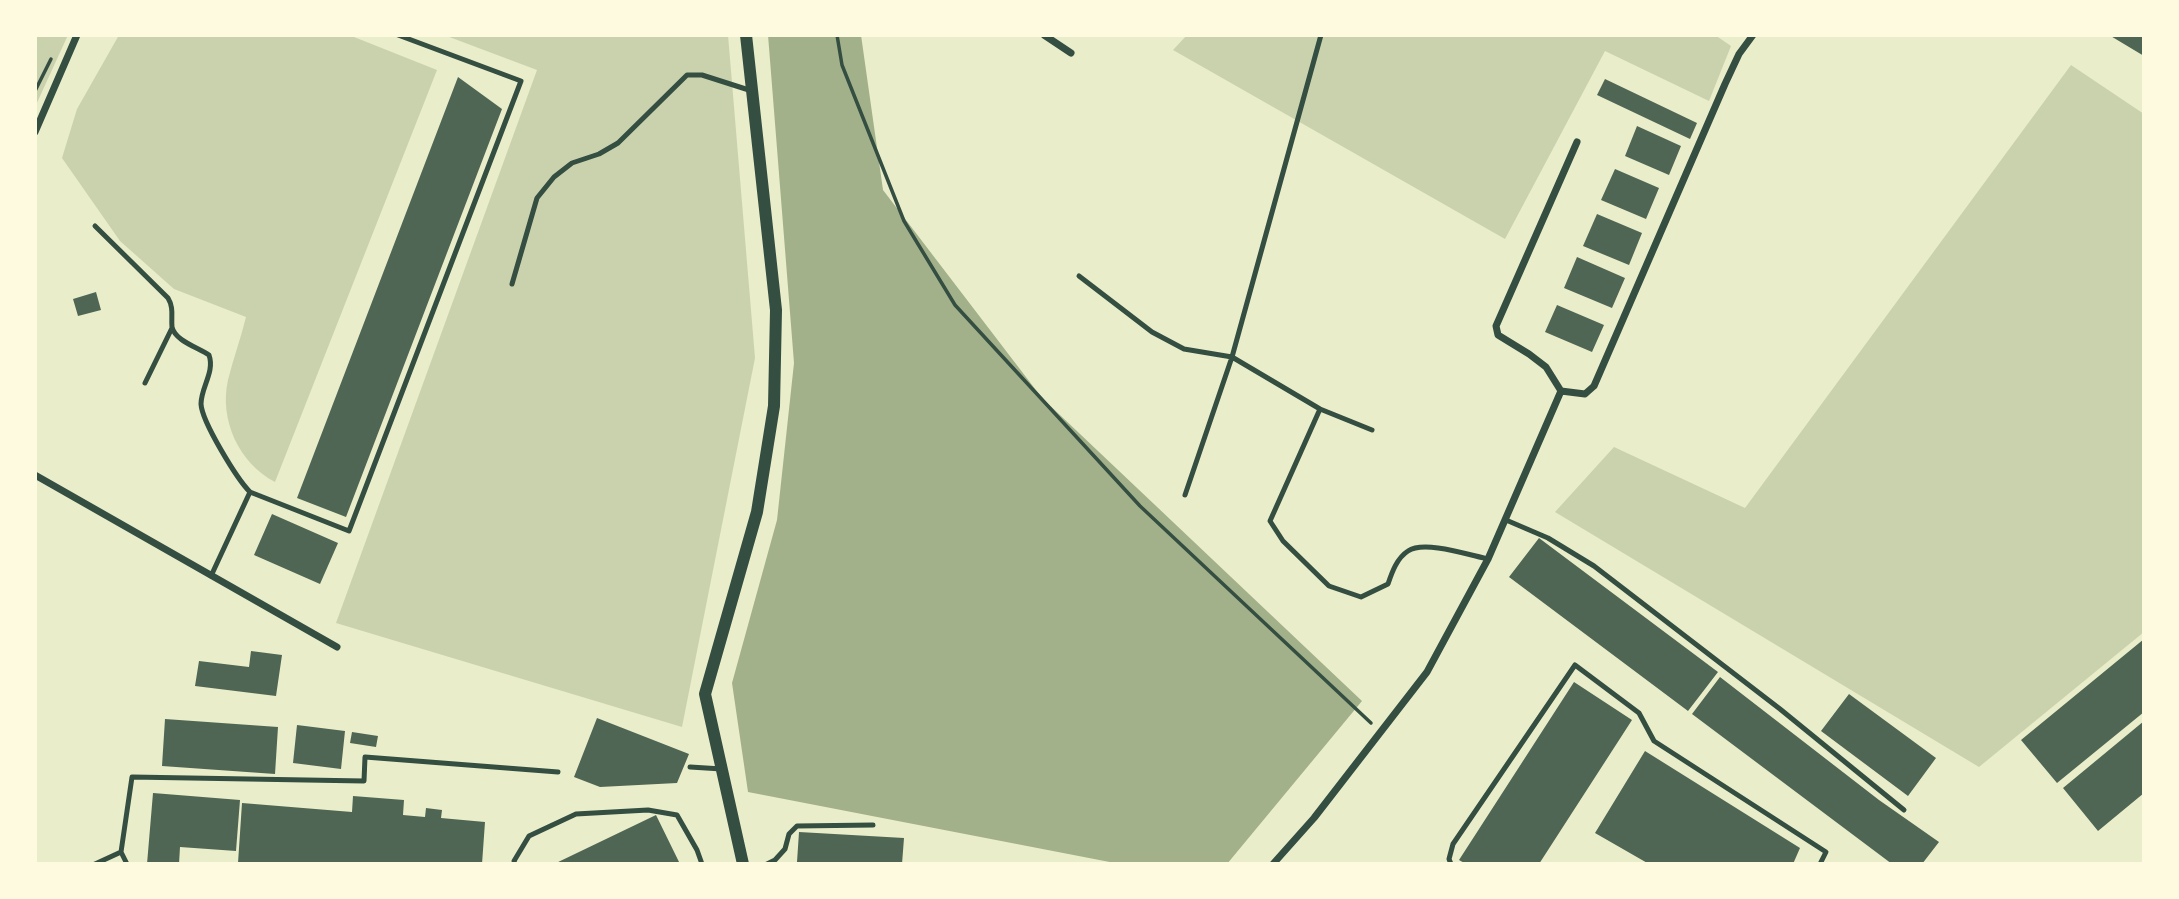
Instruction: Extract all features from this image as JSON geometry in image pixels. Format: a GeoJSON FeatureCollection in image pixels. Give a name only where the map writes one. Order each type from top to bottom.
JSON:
{"type":"FeatureCollection","features":[{"type":"Feature","properties":{"kind":"street"},"geometry":{"type":"LineString","coordinates":[[35,132],[77,35]]}},
{"type":"Feature","properties":{"kind":"street"},"geometry":{"type":"LineString","coordinates":[[743,864],[705,694],[757,512],[774,406],[776,310],[747,35]]}},
{"type":"Feature","properties":{"kind":"street"},"geometry":{"type":"LineString","coordinates":[[1044,35],[1071,53]]}},
{"type":"Feature","properties":{"kind":"street"},"geometry":{"type":"LineString","coordinates":[[1561,391],[1586,394],[1594,386],[1725,84],[1753,35]]}},
{"type":"Feature","properties":{"kind":"street"},"geometry":{"type":"LineString","coordinates":[[1561,391],[1546,367],[1498,335],[1496,327],[1577,142]]}},
{"type":"Feature","properties":{"kind":"street"},"geometry":{"type":"LineString","coordinates":[[1273,864],[1314,818],[1427,673],[1489,559],[1561,391]]}},
{"type":"Feature","properties":{"kind":"street"},"geometry":{"type":"LineString","coordinates":[[35,475],[337,647]]}},
{"type":"Feature","properties":{"kind":"lane"},"geometry":{"type":"LineString","coordinates":[[95,226],[169,298],[176,335],[209,355],[212,364],[201,406],[219,448],[235,475],[250,492],[349,531],[521,81],[398,35]]}},
{"type":"Feature","properties":{"kind":"lane"},"geometry":{"type":"LineString","coordinates":[[1185,495],[1232,357],[1321,35]]}},
{"type":"Feature","properties":{"kind":"lane"},"geometry":{"type":"LineString","coordinates":[[512,284],[537,198],[554,177],[572,163],[599,154],[618,143],[687,75],[702,75],[752,91]]}},
{"type":"Feature","properties":{"kind":"lane"},"geometry":{"type":"LineString","coordinates":[[1079,276],[1152,332],[1184,349],[1232,357],[1320,409],[1372,430]]}},
{"type":"Feature","properties":{"kind":"lane"},"geometry":{"type":"LineString","coordinates":[[145,383],[173,328]]}},
{"type":"Feature","properties":{"kind":"lane"},"geometry":{"type":"LineString","coordinates":[[1320,409],[1270,521],[1283,541],[1329,586],[1361,597],[1388,584],[1394,567],[1407,551],[1423,546],[1489,559]]}},
{"type":"Feature","properties":{"kind":"lane"},"geometry":{"type":"LineString","coordinates":[[211,576],[250,492]]}},
{"type":"Feature","properties":{"kind":"lane"},"geometry":{"type":"LineString","coordinates":[[1506,520],[1548,538],[1594,566],[1780,709],[1905,810]]}},
{"type":"Feature","properties":{"kind":"lane"},"geometry":{"type":"LineString","coordinates":[[1451,864],[1449,859],[1453,844],[1575,665],[1639,713],[1654,741],[1826,852],[1820,864]]}},
{"type":"Feature","properties":{"kind":"lane"},"geometry":{"type":"LineString","coordinates":[[127,864],[121,852],[132,777],[364,781],[365,757],[558,772]]}},
{"type":"Feature","properties":{"kind":"lane"},"geometry":{"type":"LineString","coordinates":[[690,767],[722,769]]}},
{"type":"Feature","properties":{"kind":"lane"},"geometry":{"type":"LineString","coordinates":[[515,864],[514,861],[529,836],[576,814],[648,810],[677,815],[702,864]]}},
{"type":"Feature","properties":{"kind":"lane"},"geometry":{"type":"LineString","coordinates":[[767,864],[785,849],[789,834],[797,825],[873,825]]}},
{"type":"Feature","properties":{"kind":"lane"},"geometry":{"type":"LineString","coordinates":[[95,864],[121,852]]}},
{"type":"Feature","properties":{"kind":"path"},"geometry":{"type":"LineString","coordinates":[[837,35],[842,65],[904,221],[955,305],[1140,506],[1380,732]]}},
{"type":"Feature","properties":{"kind":"shaded area"},"geometry":{"type":"Polygon","coordinates":[[[35,35],[68,35],[35,107],[35,35]]]}},
{"type":"Feature","properties":{"kind":"shaded area"},"geometry":{"type":"Polygon","coordinates":[[[119,35],[349,35],[437,70],[275,482],[251,464],[242,452],[229,425],[226,410],[228,380],[246,317],[174,289],[120,241],[62,158],[77,109],[119,35]]]}},
{"type":"Feature","properties":{"kind":"shaded area"},"geometry":{"type":"Polygon","coordinates":[[[444,35],[728,35],[755,358],[682,727],[336,623],[537,70],[444,35]]]}},
{"type":"Feature","properties":{"kind":"shaded area"},"geometry":{"type":"Polygon","coordinates":[[[768,35],[861,35],[883,190],[1042,398],[1362,701],[1227,864],[1120,864],[748,792],[732,683],[777,520],[794,363],[768,35]]]}},
{"type":"Feature","properties":{"kind":"shaded area"},"geometry":{"type":"Polygon","coordinates":[[[1187,35],[1715,35],[1731,46],[1709,101],[1605,51],[1505,239],[1173,50],[1187,35]]]}},
{"type":"Feature","properties":{"kind":"shaded area"},"geometry":{"type":"Polygon","coordinates":[[[2071,65],[2144,114],[2144,632],[1979,767],[1555,512],[1614,447],[1745,508],[2071,65]]]}},
{"type":"Feature","properties":{"kind":"building"},"geometry":{"type":"Polygon","coordinates":[[[2109,35],[2144,35],[2144,56],[2109,35]]]}},
{"type":"Feature","properties":{"kind":"building"},"geometry":{"type":"Polygon","coordinates":[[[458,77],[502,109],[346,517],[297,498],[458,77]]]}},
{"type":"Feature","properties":{"kind":"building"},"geometry":{"type":"Polygon","coordinates":[[[1605,79],[1697,123],[1690,139],[1597,95],[1605,79]]]}},
{"type":"Feature","properties":{"kind":"building"},"geometry":{"type":"Polygon","coordinates":[[[1637,126],[1681,146],[1669,175],[1625,156],[1637,126]]]}},
{"type":"Feature","properties":{"kind":"building"},"geometry":{"type":"Polygon","coordinates":[[[1615,169],[1659,188],[1646,219],[1601,200],[1615,169]]]}},
{"type":"Feature","properties":{"kind":"building"},"geometry":{"type":"Polygon","coordinates":[[[1597,214],[1642,233],[1629,265],[1583,246],[1597,214]]]}},
{"type":"Feature","properties":{"kind":"building"},"geometry":{"type":"Polygon","coordinates":[[[1577,257],[1625,278],[1612,308],[1564,288],[1577,257]]]}},
{"type":"Feature","properties":{"kind":"building"},"geometry":{"type":"Polygon","coordinates":[[[96,292],[101,310],[78,316],[73,299],[96,292]]]}},
{"type":"Feature","properties":{"kind":"building"},"geometry":{"type":"Polygon","coordinates":[[[1557,305],[1604,325],[1592,352],[1545,332],[1557,305]]]}},
{"type":"Feature","properties":{"kind":"building"},"geometry":{"type":"Polygon","coordinates":[[[272,514],[338,543],[320,584],[254,555],[272,514]]]}},
{"type":"Feature","properties":{"kind":"building"},"geometry":{"type":"Polygon","coordinates":[[[1539,538],[1718,672],[1688,711],[1509,577],[1539,538]]]}},
{"type":"Feature","properties":{"kind":"building"},"geometry":{"type":"Polygon","coordinates":[[[2144,639],[2144,712],[2057,783],[2021,740],[2144,639]]]}},
{"type":"Feature","properties":{"kind":"building"},"geometry":{"type":"Polygon","coordinates":[[[251,651],[282,655],[276,696],[195,686],[199,661],[249,667],[251,651]]]}},
{"type":"Feature","properties":{"kind":"building"},"geometry":{"type":"Polygon","coordinates":[[[1720,677],[1879,800],[1939,842],[1922,864],[1892,864],[1692,714],[1720,677]]]}},
{"type":"Feature","properties":{"kind":"building"},"geometry":{"type":"Polygon","coordinates":[[[1574,682],[1632,720],[1539,864],[1466,864],[1459,860],[1574,682]]]}},
{"type":"Feature","properties":{"kind":"building"},"geometry":{"type":"Polygon","coordinates":[[[1849,694],[1936,758],[1908,796],[1821,731],[1849,694]]]}},
{"type":"Feature","properties":{"kind":"building"},"geometry":{"type":"Polygon","coordinates":[[[597,718],[689,754],[677,783],[600,787],[574,777],[597,718]]]}},
{"type":"Feature","properties":{"kind":"building"},"geometry":{"type":"Polygon","coordinates":[[[165,719],[278,727],[275,774],[162,766],[165,719]]]}},
{"type":"Feature","properties":{"kind":"building"},"geometry":{"type":"Polygon","coordinates":[[[2144,721],[2144,793],[2098,831],[2063,788],[2144,721]]]}},
{"type":"Feature","properties":{"kind":"building"},"geometry":{"type":"Polygon","coordinates":[[[297,725],[345,731],[341,769],[293,763],[297,725]]]}},
{"type":"Feature","properties":{"kind":"building"},"geometry":{"type":"Polygon","coordinates":[[[352,732],[378,736],[376,747],[350,743],[352,732]]]}},
{"type":"Feature","properties":{"kind":"building"},"geometry":{"type":"Polygon","coordinates":[[[1645,751],[1800,848],[1793,864],[1649,864],[1595,833],[1645,751]]]}},
{"type":"Feature","properties":{"kind":"building"},"geometry":{"type":"Polygon","coordinates":[[[153,793],[240,800],[236,851],[180,847],[179,864],[147,864],[153,793]]]}},
{"type":"Feature","properties":{"kind":"building"},"geometry":{"type":"Polygon","coordinates":[[[353,796],[404,800],[403,815],[425,817],[426,808],[442,810],[441,818],[485,822],[482,864],[238,863],[242,803],[352,812],[353,796]]]}},
{"type":"Feature","properties":{"kind":"building"},"geometry":{"type":"Polygon","coordinates":[[[656,815],[680,864],[554,864],[656,815]]]}},
{"type":"Feature","properties":{"kind":"building"},"geometry":{"type":"Polygon","coordinates":[[[799,832],[904,838],[902,864],[797,862],[799,832]]]}}]}
